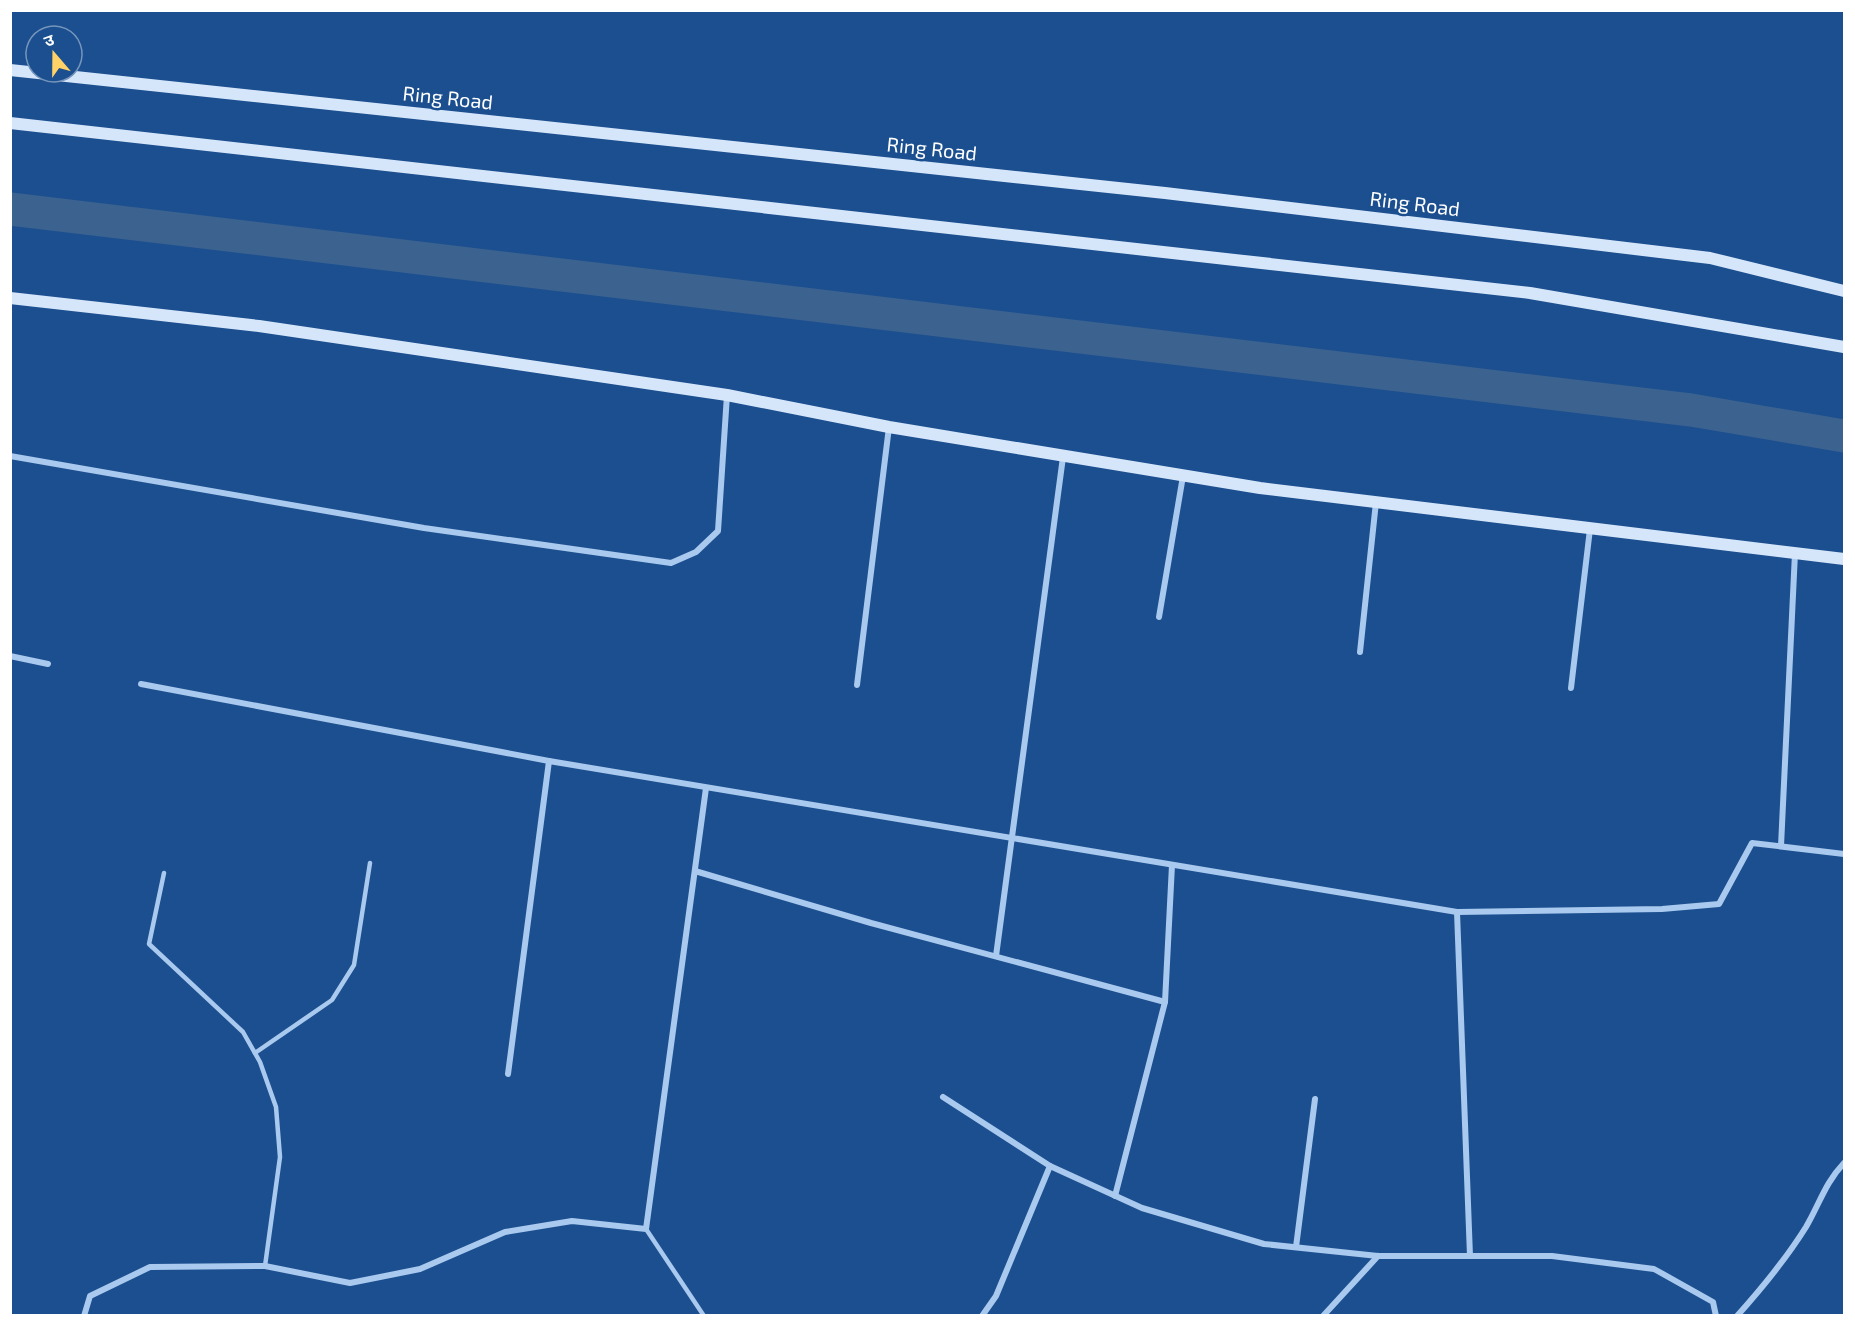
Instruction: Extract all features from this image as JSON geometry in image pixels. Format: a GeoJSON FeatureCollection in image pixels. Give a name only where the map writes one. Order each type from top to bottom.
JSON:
{"type":"FeatureCollection","features":[{"type":"Feature","properties":{"kind":"main road","name":"Ring Road"},"geometry":{"type":"LineString","coordinates":[[10,70],[1248,202],[1710,258],[1845,291]]}},
{"type":"Feature","properties":{"kind":"main road"},"geometry":{"type":"LineString","coordinates":[[10,123],[1530,293],[1845,347]]}},
{"type":"Feature","properties":{"kind":"main road"},"geometry":{"type":"LineString","coordinates":[[10,298],[259,326],[727,395],[890,428],[1183,476],[1845,560]]}},
{"type":"Feature","properties":{"kind":"street"},"geometry":{"type":"LineString","coordinates":[[10,456],[424,528],[671,563],[696,552],[718,531],[727,395]]}},
{"type":"Feature","properties":{"kind":"street"},"geometry":{"type":"LineString","coordinates":[[857,685],[890,428]]}},
{"type":"Feature","properties":{"kind":"street"},"geometry":{"type":"LineString","coordinates":[[996,956],[1064,457]]}},
{"type":"Feature","properties":{"kind":"street"},"geometry":{"type":"LineString","coordinates":[[1159,617],[1183,476]]}},
{"type":"Feature","properties":{"kind":"street"},"geometry":{"type":"LineString","coordinates":[[1360,652],[1376,502]]}},
{"type":"Feature","properties":{"kind":"street"},"geometry":{"type":"LineString","coordinates":[[1572,688],[1590,529]]}},
{"type":"Feature","properties":{"kind":"street"},"geometry":{"type":"LineString","coordinates":[[1781,846],[1795,553]]}},
{"type":"Feature","properties":{"kind":"street"},"geometry":{"type":"LineString","coordinates":[[10,656],[48,664]]}},
{"type":"Feature","properties":{"kind":"street"},"geometry":{"type":"LineString","coordinates":[[141,684],[549,761],[1457,912],[1662,909],[1719,904],[1752,843],[1845,854]]}},
{"type":"Feature","properties":{"kind":"street"},"geometry":{"type":"LineString","coordinates":[[508,1074],[549,761]]}},
{"type":"Feature","properties":{"kind":"street"},"geometry":{"type":"LineString","coordinates":[[84,1316],[90,1296],[150,1267],[265,1266],[350,1283],[420,1269],[505,1232],[572,1221],[646,1229],[706,788]]}},
{"type":"Feature","properties":{"kind":"street"},"geometry":{"type":"LineString","coordinates":[[1115,1196],[1165,1002],[1172,865]]}},
{"type":"Feature","properties":{"kind":"street"},"geometry":{"type":"LineString","coordinates":[[695,871],[871,923],[1165,1002]]}},
{"type":"Feature","properties":{"kind":"street"},"geometry":{"type":"LineString","coordinates":[[1457,912],[1470,1256]]}},
{"type":"Feature","properties":{"kind":"street"},"geometry":{"type":"LineString","coordinates":[[943,1097],[1050,1166],[1115,1196],[1142,1208],[1264,1244],[1378,1256],[1552,1256],[1654,1269],[1713,1302],[1716,1316]]}},
{"type":"Feature","properties":{"kind":"street"},"geometry":{"type":"LineString","coordinates":[[1296,1247],[1315,1099]]}},
{"type":"Feature","properties":{"kind":"street"},"geometry":{"type":"LineString","coordinates":[[1737,1316],[1785,1261],[1809,1221],[1829,1179],[1845,1163]]}},
{"type":"Feature","properties":{"kind":"street"},"geometry":{"type":"LineString","coordinates":[[982,1316],[996,1296],[1050,1166]]}},
{"type":"Feature","properties":{"kind":"street"},"geometry":{"type":"LineString","coordinates":[[1323,1316],[1378,1256]]}},
{"type":"Feature","properties":{"kind":"lane"},"geometry":{"type":"LineString","coordinates":[[255,1053],[332,1000],[354,965],[370,863]]}},
{"type":"Feature","properties":{"kind":"lane"},"geometry":{"type":"LineString","coordinates":[[164,873],[149,944],[243,1032],[255,1053],[276,1107],[280,1157],[265,1266]]}},
{"type":"Feature","properties":{"kind":"lane"},"geometry":{"type":"LineString","coordinates":[[646,1229],[704,1316]]}},
{"type":"Feature","properties":{"kind":"waterway"},"geometry":{"type":"LineString","coordinates":[[10,209],[1691,410],[1844,436]]}}]}
